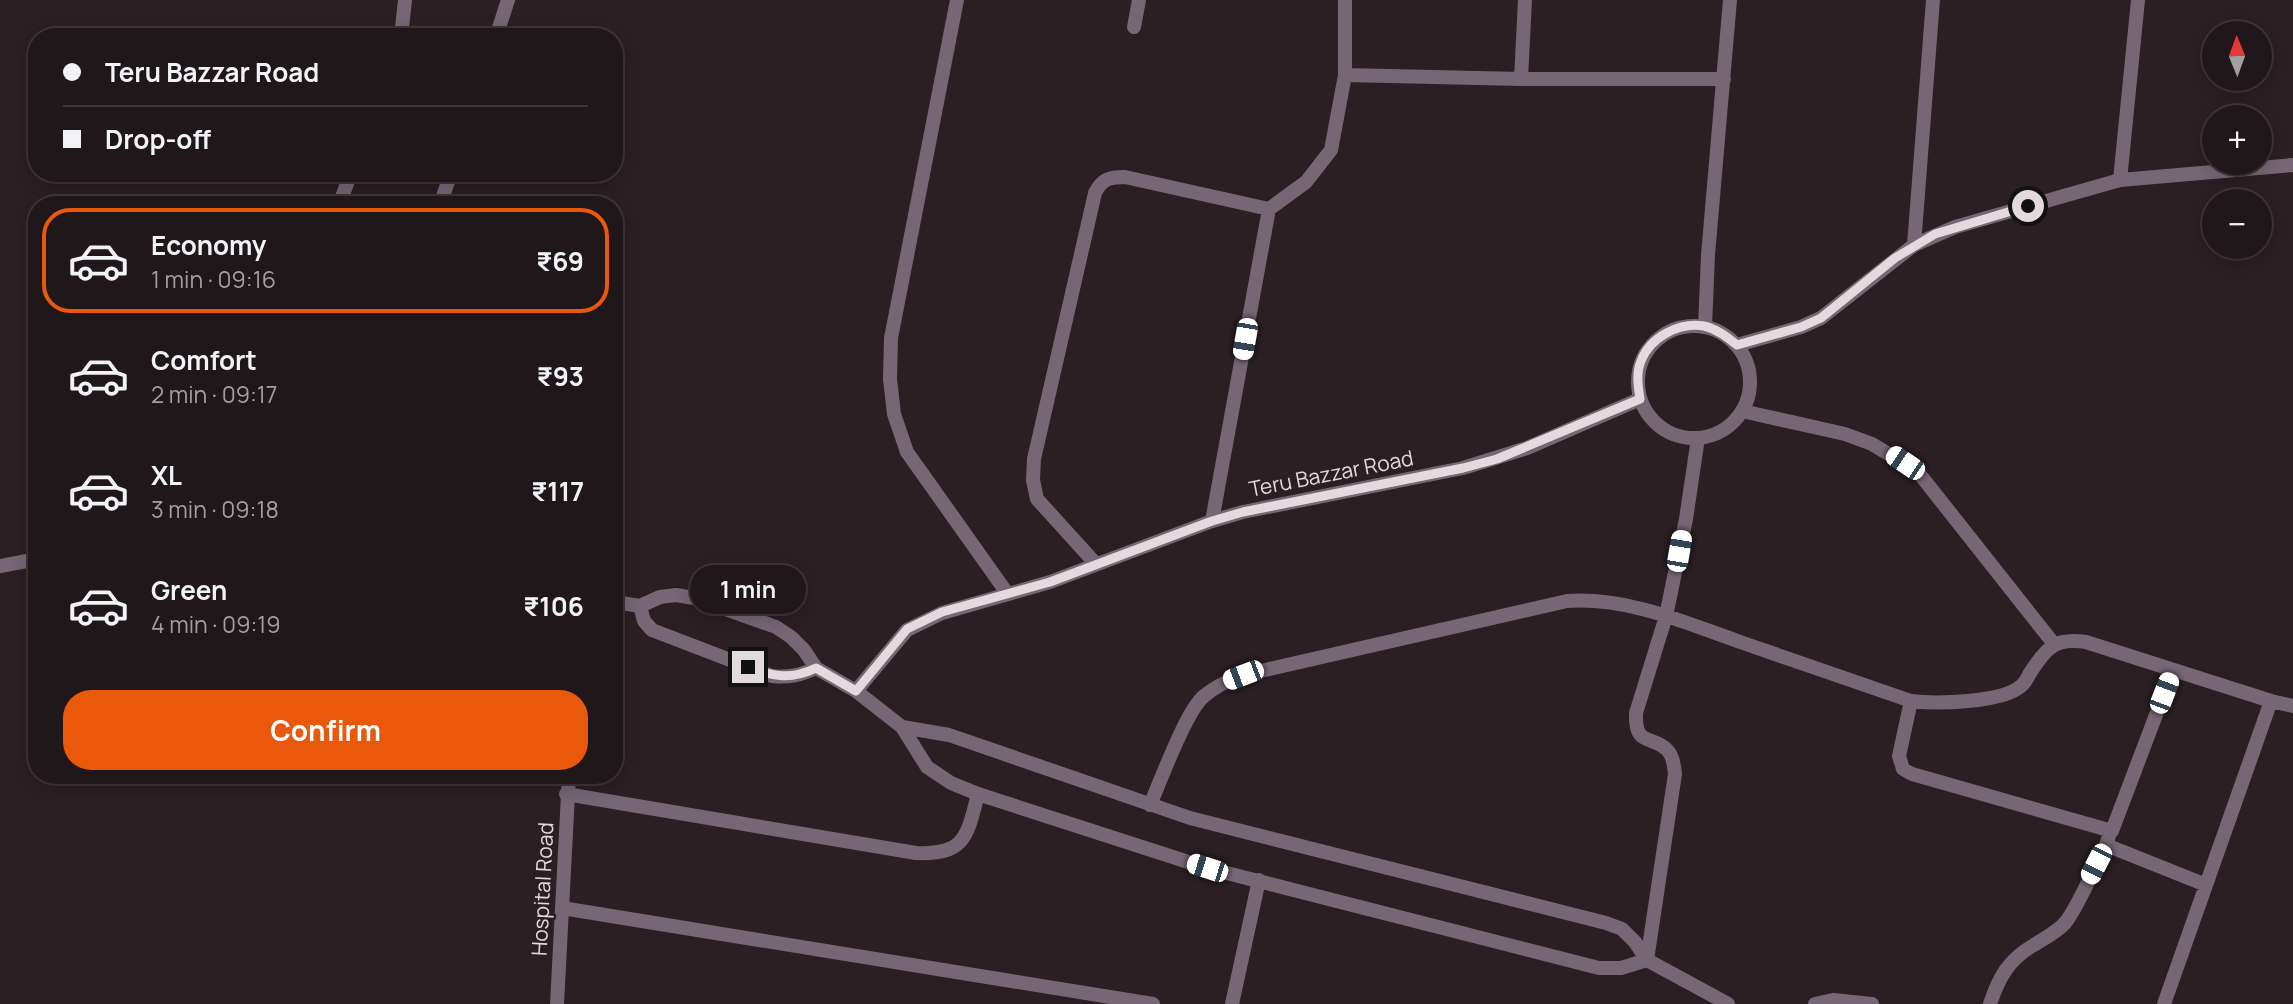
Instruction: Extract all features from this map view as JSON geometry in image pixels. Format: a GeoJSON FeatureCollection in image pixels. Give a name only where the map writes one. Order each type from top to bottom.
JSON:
{"type":"FeatureCollection","features":[{"type":"Feature","properties":{"kind":"street"},"geometry":{"type":"LineString","coordinates":[[402,28],[405,0]]}},
{"type":"Feature","properties":{"kind":"street"},"geometry":{"type":"LineString","coordinates":[[499,28],[508,0]]}},
{"type":"Feature","properties":{"kind":"street"},"geometry":{"type":"LineString","coordinates":[[957,0],[891,338],[890,379],[894,414],[907,452],[1007,593]]}},
{"type":"Feature","properties":{"kind":"street"},"geometry":{"type":"LineString","coordinates":[[1134,27],[1139,0]]}},
{"type":"Feature","properties":{"kind":"street"},"geometry":{"type":"LineString","coordinates":[[1212,521],[1269,209],[1306,182],[1331,150],[1345,75],[1345,0]]}},
{"type":"Feature","properties":{"kind":"street"},"geometry":{"type":"LineString","coordinates":[[1521,79],[1525,0]]}},
{"type":"Feature","properties":{"kind":"street"},"geometry":{"type":"LineString","coordinates":[[1705,327],[1708,255],[1730,0]]}},
{"type":"Feature","properties":{"kind":"street"},"geometry":{"type":"LineString","coordinates":[[1914,245],[1933,0]]}},
{"type":"Feature","properties":{"kind":"street"},"geometry":{"type":"LineString","coordinates":[[2120,180],[2137,0]]}},
{"type":"Feature","properties":{"kind":"street"},"geometry":{"type":"LineString","coordinates":[[1345,75],[1521,79],[1724,79]]}},
{"type":"Feature","properties":{"kind":"street"},"geometry":{"type":"LineString","coordinates":[[1737,345],[1801,327],[1821,318],[1914,245],[1955,227],[2120,180],[2293,165]]}},
{"type":"Feature","properties":{"kind":"street"},"geometry":{"type":"LineString","coordinates":[[1096,564],[1037,499],[1033,480],[1034,459],[1095,193],[1100,183],[1111,177],[1125,177],[1269,209]]}},
{"type":"Feature","properties":{"kind":"street"},"geometry":{"type":"LineString","coordinates":[[1686,326],[1705,327],[1723,334],[1737,345],[1746,360],[1750,377],[1749,395],[1742,411],[1730,425],[1715,434],[1698,438],[1680,436],[1664,429],[1649,416],[1640,399],[1637,379],[1641,360],[1652,344],[1667,332],[1686,326]]}},
{"type":"Feature","properties":{"kind":"street","name":"Teru Bazzar Road"},"geometry":{"type":"LineString","coordinates":[[856,691],[907,629],[942,612],[1050,582],[1212,521],[1243,512],[1497,459],[1640,399]]}},
{"type":"Feature","properties":{"kind":"street"},"geometry":{"type":"LineString","coordinates":[[1742,411],[1845,434],[1872,444],[1918,472],[2054,644]]}},
{"type":"Feature","properties":{"kind":"street"},"geometry":{"type":"LineString","coordinates":[[1647,960],[1675,774],[1673,759],[1665,748],[1645,740],[1635,727],[1636,713],[1666,616],[1686,519],[1698,438]]}},
{"type":"Feature","properties":{"kind":"street"},"geometry":{"type":"LineString","coordinates":[[0,566],[28,561]]}},
{"type":"Feature","properties":{"kind":"street"},"geometry":{"type":"LineString","coordinates":[[623,603],[639,606],[660,597],[676,595],[694,598],[776,627],[804,650],[816,668],[856,691],[902,727],[927,767],[951,783],[978,794],[1207,868],[1599,968],[1621,968],[1647,960]]}},
{"type":"Feature","properties":{"kind":"street"},"geometry":{"type":"LineString","coordinates":[[1150,805],[1188,720],[1202,697],[1224,682],[1243,675],[1567,601],[1592,599],[1617,602],[1666,616],[1911,701],[1936,704],[1968,701],[2021,687],[2042,656],[2054,644],[2067,639],[2086,642],[2293,706]]}},
{"type":"Feature","properties":{"kind":"street"},"geometry":{"type":"LineString","coordinates":[[639,606],[644,621],[652,630],[772,676],[786,678],[816,668]]}},
{"type":"Feature","properties":{"kind":"street"},"geometry":{"type":"LineString","coordinates":[[1990,1004],[1998,979],[2007,966],[2022,951],[2055,932],[2067,921],[2112,831],[2173,670]]}},
{"type":"Feature","properties":{"kind":"street"},"geometry":{"type":"LineString","coordinates":[[1911,701],[1899,756],[1903,769],[2112,831]]}},
{"type":"Feature","properties":{"kind":"street"},"geometry":{"type":"LineString","coordinates":[[2164,1004],[2271,701]]}},
{"type":"Feature","properties":{"kind":"street"},"geometry":{"type":"LineString","coordinates":[[902,727],[949,735],[1204,822],[1606,923],[1622,929],[1636,942],[1647,960],[1727,1004]]}},
{"type":"Feature","properties":{"kind":"street","name":"Hospital Road"},"geometry":{"type":"LineString","coordinates":[[557,1004],[568,784]]}},
{"type":"Feature","properties":{"kind":"street"},"geometry":{"type":"LineString","coordinates":[[566,794],[916,853],[936,854],[955,848],[969,829],[978,794]]}},
{"type":"Feature","properties":{"kind":"street"},"geometry":{"type":"LineString","coordinates":[[2106,845],[2206,885]]}},
{"type":"Feature","properties":{"kind":"street"},"geometry":{"type":"LineString","coordinates":[[1232,1004],[1259,880]]}},
{"type":"Feature","properties":{"kind":"street"},"geometry":{"type":"LineString","coordinates":[[562,908],[1153,1004]]}},
{"type":"Feature","properties":{"kind":"street"},"geometry":{"type":"LineString","coordinates":[[1815,1004],[1833,1000],[1872,1004]]}},
{"type":"Feature","properties":{"kind":"route"},"geometry":{"type":"LineString","coordinates":[[748,667],[786,678],[816,668],[856,691],[907,629],[942,612],[1050,582],[1212,521],[1243,512],[1463,468],[1527,448],[1640,399],[1637,379],[1641,360],[1652,344],[1667,332],[1686,326],[1705,327],[1723,334],[1737,345],[1801,327],[1821,318],[1914,245],[1955,227],[2028,206]]}}]}
